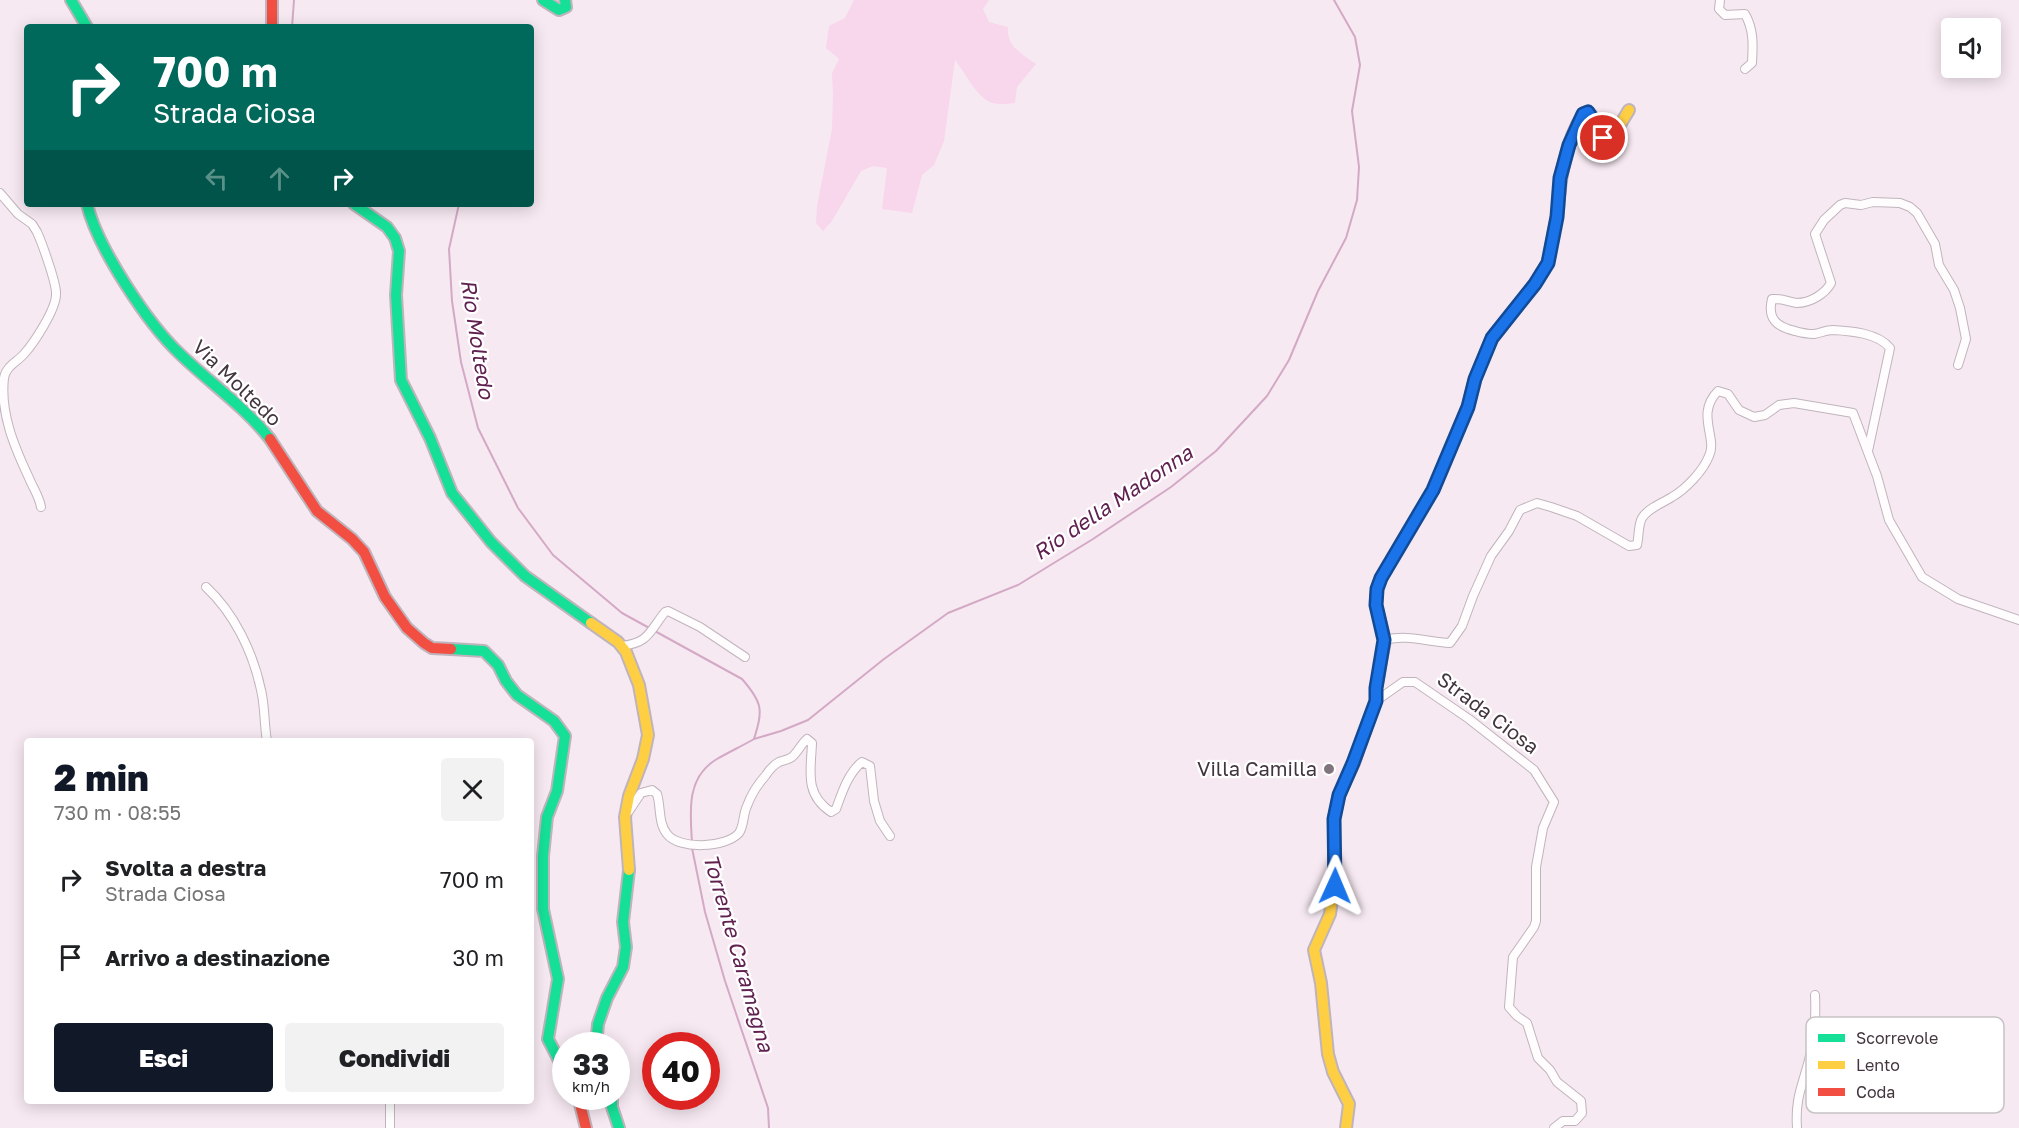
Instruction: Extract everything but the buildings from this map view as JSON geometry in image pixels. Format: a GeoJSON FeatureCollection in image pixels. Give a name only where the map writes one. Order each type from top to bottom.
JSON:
{"type":"FeatureCollection","features":[{"type":"Feature","properties":{"kind":"street"},"geometry":{"type":"LineString","coordinates":[[71,0],[85,24]]}},
{"type":"Feature","properties":{"kind":"street"},"geometry":{"type":"LineString","coordinates":[[272,0],[272,24]]}},
{"type":"Feature","properties":{"kind":"street"},"geometry":{"type":"LineString","coordinates":[[543,0],[559,9],[566,7],[565,0]]}},
{"type":"Feature","properties":{"kind":"street"},"geometry":{"type":"LineString","coordinates":[[1719,0],[1719,9],[1725,15],[1745,14],[1752,25],[1752,63],[1745,69]]}},
{"type":"Feature","properties":{"kind":"street"},"geometry":{"type":"LineString","coordinates":[[1346,1128],[1349,1104],[1333,1072],[1328,1054],[1321,983],[1314,950],[1330,915],[1335,886],[1334,819],[1339,795],[1376,701],[1384,640],[1376,605],[1377,589],[1381,578],[1433,490],[1468,407],[1475,379],[1492,338],[1535,284],[1548,263],[1557,217],[1560,178],[1569,145],[1583,114],[1588,112],[1592,116],[1592,127],[1595,134],[1603,138],[1612,136],[1618,130],[1629,110]]}},
{"type":"Feature","properties":{"kind":"street"},"geometry":{"type":"LineString","coordinates":[[0,193],[38,232],[56,294],[40,330],[24,354],[7,369],[4,379],[5,420],[12,434],[15,450],[39,498],[41,507]]}},
{"type":"Feature","properties":{"kind":"street"},"geometry":{"type":"LineString","coordinates":[[1867,453],[1890,348],[1888,345],[1867,335],[1829,330],[1811,334],[1786,329],[1775,324],[1770,309],[1772,299],[1805,302],[1829,286],[1831,283],[1815,234],[1819,226],[1840,205],[1845,203],[1861,205],[1873,202],[1900,203],[1917,213],[1935,244],[1939,265],[1954,290],[1960,308],[1966,339],[1958,365]]}},
{"type":"Feature","properties":{"kind":"street","name":"Via Moltedo"},"geometry":{"type":"LineString","coordinates":[[88,207],[97,233],[150,320],[168,342],[264,430],[316,510],[328,523],[362,549],[386,599],[414,636],[424,645],[432,648],[484,651],[498,665],[506,681],[517,695],[554,722],[565,736],[557,792],[547,817],[543,856],[543,909],[558,979],[548,1039],[552,1047]]}},
{"type":"Feature","properties":{"kind":"street"},"geometry":{"type":"LineString","coordinates":[[358,207],[387,227],[395,238],[399,251],[396,295],[402,380],[430,438],[452,493],[491,542],[525,576],[607,633],[621,646],[626,652],[639,685],[648,735],[643,759],[629,795],[626,817],[628,866],[623,922],[626,947],[623,967],[607,998],[597,1032]]}},
{"type":"Feature","properties":{"kind":"street"},"geometry":{"type":"LineString","coordinates":[[1384,640],[1414,637],[1450,643],[1462,626],[1491,556],[1509,531],[1520,510],[1537,503],[1577,516],[1629,546],[1637,545],[1641,519],[1649,511],[1676,495],[1695,477],[1711,455],[1708,413],[1711,398],[1718,391],[1728,394],[1739,410],[1754,417],[1765,415],[1779,405],[1794,402],[1853,412],[1877,476],[1889,520],[1922,577],[1958,599],[2019,620]]}},
{"type":"Feature","properties":{"kind":"street"},"geometry":{"type":"LineString","coordinates":[[206,588],[219,600],[235,624],[256,673],[262,692],[267,738]]}},
{"type":"Feature","properties":{"kind":"street"},"geometry":{"type":"LineString","coordinates":[[621,646],[640,642],[646,638],[665,612],[675,613],[700,627],[744,657]]}},
{"type":"Feature","properties":{"kind":"street","name":"Strada Ciosa"},"geometry":{"type":"LineString","coordinates":[[1376,701],[1403,682],[1415,682],[1469,719],[1534,770],[1554,802],[1543,828],[1536,867],[1536,921],[1513,957],[1509,1007],[1527,1023],[1538,1058],[1550,1070],[1557,1082],[1581,1101],[1582,1113],[1575,1121]]}},
{"type":"Feature","properties":{"kind":"street"},"geometry":{"type":"LineString","coordinates":[[626,817],[636,797],[646,790],[652,790],[657,794],[659,800],[664,830],[676,842],[708,846],[737,835],[741,830],[746,808],[766,774],[775,765],[791,758],[807,739],[812,743],[811,786],[831,812],[836,809],[844,786],[857,765],[862,762],[870,766],[874,801],[880,821],[890,836]]}},
{"type":"Feature","properties":{"kind":"street"},"geometry":{"type":"LineString","coordinates":[[1815,995],[1816,1017]]}},
{"type":"Feature","properties":{"kind":"street"},"geometry":{"type":"LineString","coordinates":[[1797,1128],[1797,1097],[1806,1069]]}},
{"type":"Feature","properties":{"kind":"street"},"geometry":{"type":"LineString","coordinates":[[390,1104],[390,1128]]}},
{"type":"Feature","properties":{"kind":"street"},"geometry":{"type":"LineString","coordinates":[[584,1110],[586,1128]]}},
{"type":"Feature","properties":{"kind":"street"},"geometry":{"type":"LineString","coordinates":[[613,1110],[619,1128]]}},
{"type":"Feature","properties":{"kind":"street"},"geometry":{"type":"LineString","coordinates":[[1554,1128],[1563,1121],[1575,1121]]}},
{"type":"Feature","properties":{"kind":"street"},"geometry":{"type":"LineString","coordinates":[[1569,1128],[1575,1121]]}},
{"type":"Feature","properties":{"kind":"shaded area"},"geometry":{"type":"Polygon","coordinates":[[[854,0],[989,0],[983,9],[989,22],[1008,27],[1012,44],[1036,64],[1017,87],[1015,103],[999,104],[990,102],[980,94],[955,60],[944,141],[934,165],[922,175],[912,213],[882,209],[887,168],[873,166],[861,171],[832,221],[823,231],[816,223],[817,206],[832,129],[832,73],[839,59],[826,48],[829,26],[845,18],[854,0]]]}},
{"type":"Feature","properties":{"kind":"waterway","name":"Rio Moltedo"},"geometry":{"type":"LineString","coordinates":[[292,24],[294,0]]}},
{"type":"Feature","properties":{"kind":"waterway","name":"Rio della Madonna"},"geometry":{"type":"LineString","coordinates":[[754,739],[808,720],[884,659],[948,613],[1018,585],[1171,487],[1216,451],[1267,396],[1289,360],[1318,291],[1346,238],[1357,200],[1359,167],[1352,111],[1360,65],[1355,37],[1334,0]]}},
{"type":"Feature","properties":{"kind":"waterway","name":"Rio Moltedo"},"geometry":{"type":"LineString","coordinates":[[458,207],[449,249],[452,301],[461,362],[478,428],[518,508],[553,555],[622,613],[742,679],[757,701],[760,714],[754,739],[717,759],[700,775],[695,785],[691,807],[692,842]]}},
{"type":"Feature","properties":{"kind":"waterway","name":"Torrente Caramagna"},"geometry":{"type":"LineString","coordinates":[[692,848],[705,912],[725,981],[768,1108],[769,1128]]}},
{"type":"Feature","properties":{"kind":"traffic: fast"},"geometry":{"type":"LineString","coordinates":[[71,0],[85,24]]}},
{"type":"Feature","properties":{"kind":"traffic: fast"},"geometry":{"type":"LineString","coordinates":[[543,0],[559,10],[566,7],[565,0]]}},
{"type":"Feature","properties":{"kind":"traffic: fast"},"geometry":{"type":"LineString","coordinates":[[88,207],[112,262],[153,324],[180,354],[238,406],[270,439]]}},
{"type":"Feature","properties":{"kind":"traffic: fast"},"geometry":{"type":"LineString","coordinates":[[358,207],[387,227],[395,238],[399,251],[396,295],[401,380],[430,438],[452,493],[491,542],[525,576],[591,623]]}},
{"type":"Feature","properties":{"kind":"traffic: fast"},"geometry":{"type":"LineString","coordinates":[[1365,731],[1376,701],[1376,688],[1385,640],[1376,605],[1377,589],[1381,578],[1433,490],[1468,407],[1475,379],[1492,338],[1535,284],[1548,263],[1558,210]]}},
{"type":"Feature","properties":{"kind":"traffic: fast"},"geometry":{"type":"LineString","coordinates":[[451,649],[484,651],[498,665],[506,681],[517,695],[554,721],[565,736],[557,791],[547,817],[543,856],[543,909],[558,979],[548,1039],[552,1047]]}},
{"type":"Feature","properties":{"kind":"traffic: fast"},"geometry":{"type":"LineString","coordinates":[[597,1032],[607,998],[623,967],[626,947],[623,922],[629,870]]}},
{"type":"Feature","properties":{"kind":"traffic: fast"},"geometry":{"type":"LineString","coordinates":[[613,1110],[619,1128]]}},
{"type":"Feature","properties":{"kind":"traffic: slow"},"geometry":{"type":"LineString","coordinates":[[1558,210],[1564,160],[1583,114],[1588,112],[1592,116],[1595,134],[1606,138],[1615,133],[1629,110]]}},
{"type":"Feature","properties":{"kind":"traffic: slow"},"geometry":{"type":"LineString","coordinates":[[591,623],[618,642],[626,652],[639,685],[648,735],[643,759],[629,796],[625,817],[629,870]]}},
{"type":"Feature","properties":{"kind":"traffic: slow"},"geometry":{"type":"LineString","coordinates":[[1346,1128],[1349,1104],[1333,1072],[1328,1054],[1321,983],[1314,950],[1330,914],[1334,886],[1334,819],[1339,795],[1354,763],[1365,731]]}},
{"type":"Feature","properties":{"kind":"traffic: jam"},"geometry":{"type":"LineString","coordinates":[[272,0],[272,24]]}},
{"type":"Feature","properties":{"kind":"traffic: jam"},"geometry":{"type":"LineString","coordinates":[[270,439],[317,511],[352,539],[364,552],[385,597],[407,628],[432,648],[451,649]]}},
{"type":"Feature","properties":{"kind":"traffic: jam"},"geometry":{"type":"LineString","coordinates":[[582,1110],[586,1128]]}},
{"type":"Feature","properties":{"kind":"place","name":"Villa Camilla"},"geometry":{"type":"Point","coordinates":[1329,769]}},
{"type":"Feature","properties":{"kind":"route"},"geometry":{"type":"LineString","coordinates":[[1335,886],[1334,819],[1339,795],[1376,701],[1384,640],[1376,605],[1377,589],[1381,578],[1433,490],[1468,407],[1475,379],[1492,338],[1535,284],[1548,263],[1557,217],[1560,178],[1569,145],[1583,114],[1588,112],[1592,116],[1592,127],[1595,134],[1603,138]]}}]}
